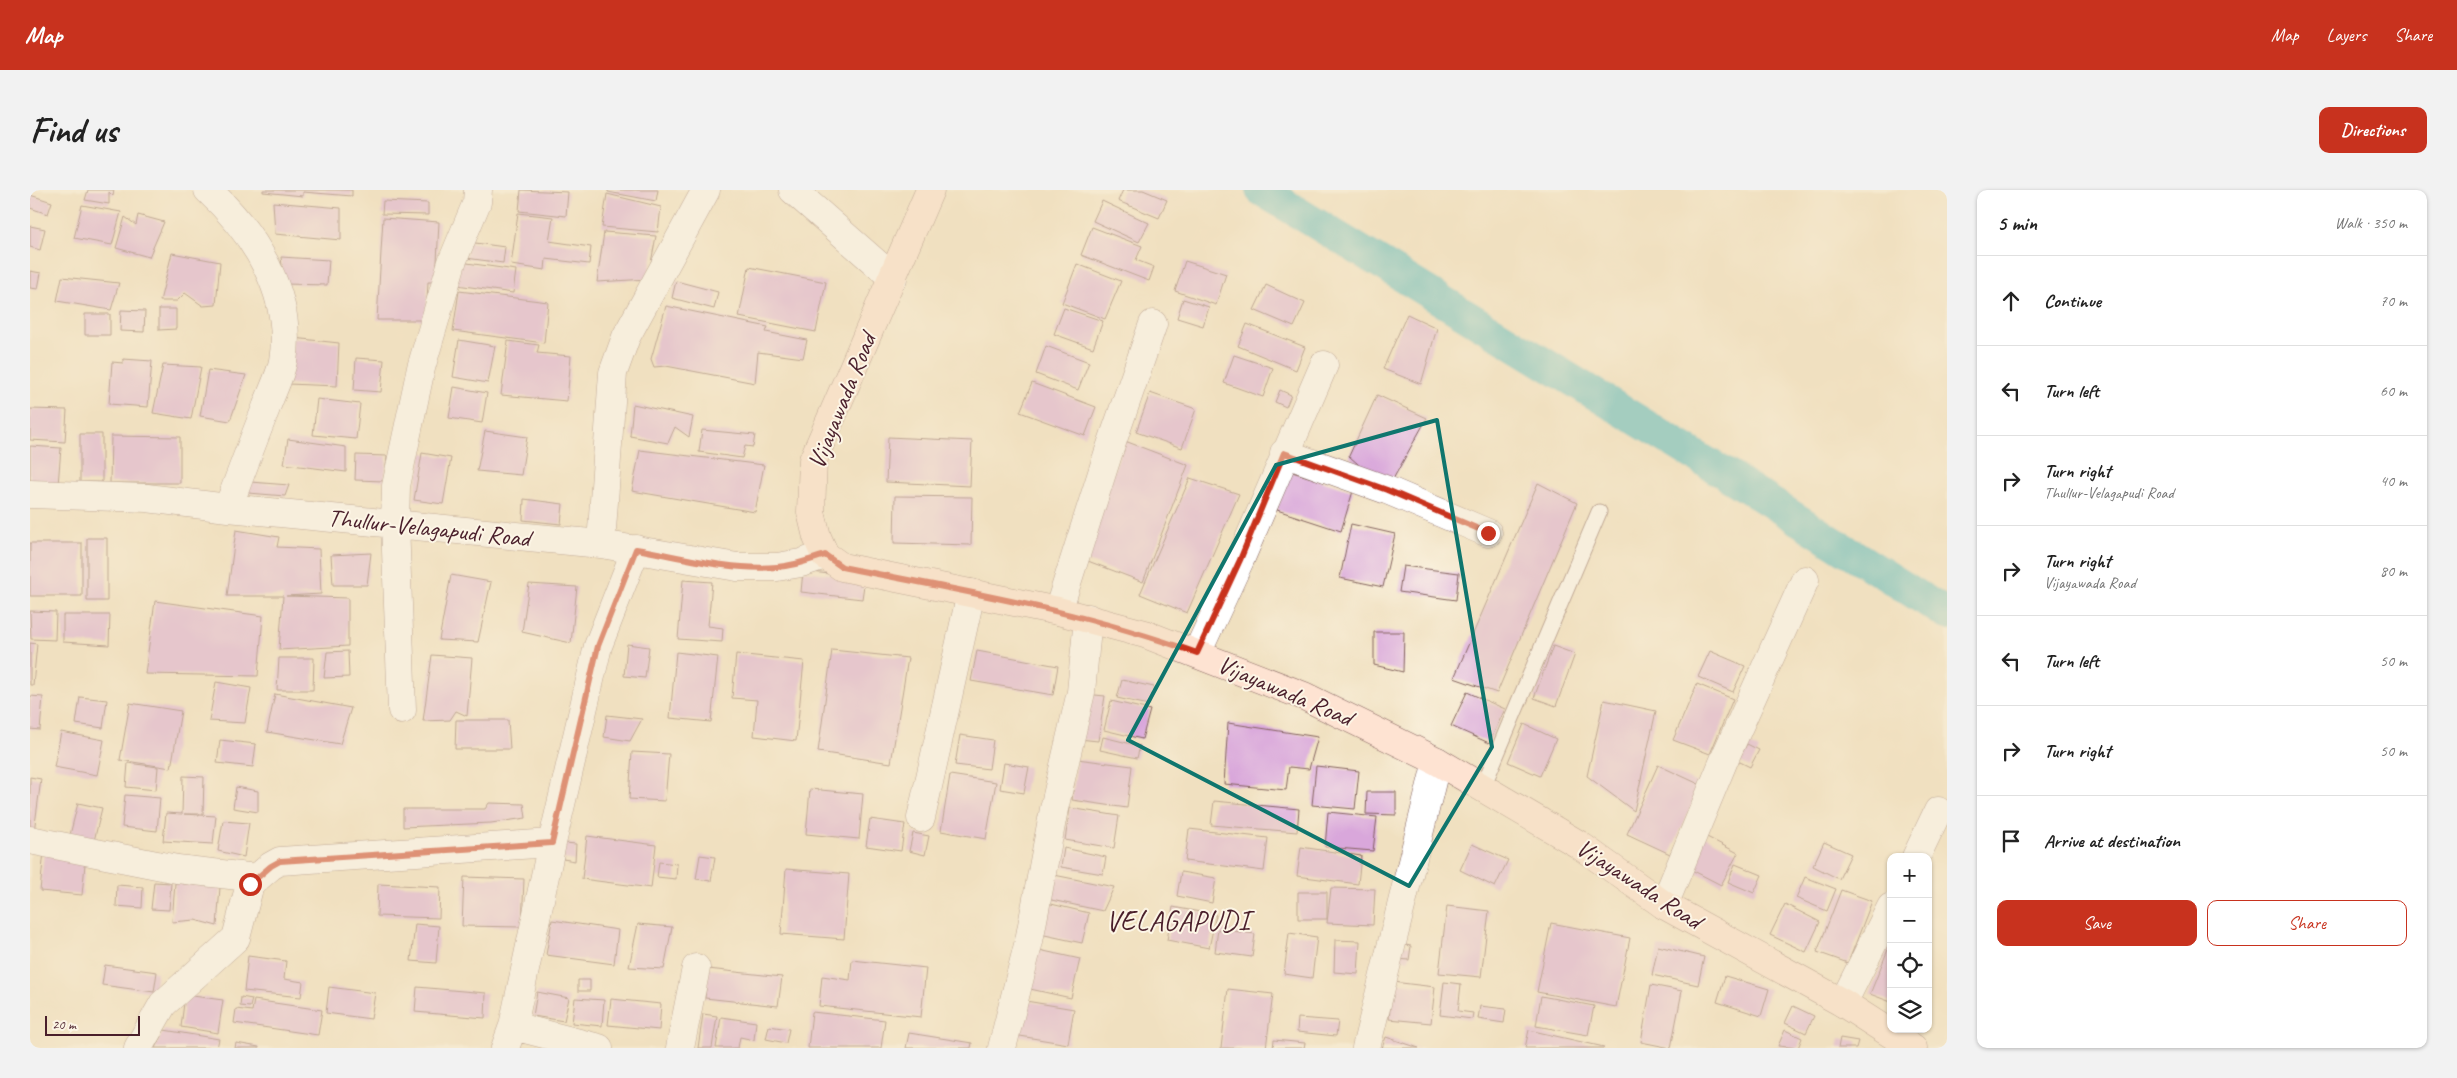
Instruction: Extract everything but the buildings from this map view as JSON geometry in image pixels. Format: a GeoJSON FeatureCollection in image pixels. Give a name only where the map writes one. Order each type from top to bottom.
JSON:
{"type":"FeatureCollection","features":[{"type":"Feature","properties":{"kind":"main road","name":"Vijayawada Road"},"geometry":{"type":"LineString","coordinates":[[930,190],[813,460],[811,512],[817,537],[825,555],[842,567],[1058,610],[1144,634],[1304,696],[1437,760],[1482,789],[1578,844],[1664,905],[1843,1003],[1913,1048]]}},
{"type":"Feature","properties":{"kind":"street"},"geometry":{"type":"LineString","coordinates":[[208,190],[243,228],[268,269],[282,309],[285,331],[283,363],[228,508]]}},
{"type":"Feature","properties":{"kind":"street"},"geometry":{"type":"LineString","coordinates":[[402,710],[395,524],[396,486],[421,368],[452,262],[477,202],[478,190]]}},
{"type":"Feature","properties":{"kind":"street"},"geometry":{"type":"LineString","coordinates":[[601,544],[613,373],[626,337],[706,190]]}},
{"type":"Feature","properties":{"kind":"street"},"geometry":{"type":"LineString","coordinates":[[792,190],[893,278]]}},
{"type":"Feature","properties":{"kind":"street"},"geometry":{"type":"LineString","coordinates":[[1058,610],[1105,463],[1153,324]]}},
{"type":"Feature","properties":{"kind":"street"},"geometry":{"type":"LineString","coordinates":[[1197,653],[1240,560],[1284,453],[1324,365]]}},
{"type":"Feature","properties":{"kind":"street"},"geometry":{"type":"LineString","coordinates":[[1284,453],[1387,490],[1488,533]]}},
{"type":"Feature","properties":{"kind":"street","name":"Thullur-Velagapudi Road"},"geometry":{"type":"LineString","coordinates":[[30,494],[147,498],[228,508],[601,544],[737,567],[777,567],[801,563],[825,555]]}},
{"type":"Feature","properties":{"kind":"street"},"geometry":{"type":"LineString","coordinates":[[599,1048],[509,1037],[598,646],[636,549]]}},
{"type":"Feature","properties":{"kind":"street"},"geometry":{"type":"LineString","coordinates":[[1664,905],[1727,753],[1805,580]]}},
{"type":"Feature","properties":{"kind":"street"},"geometry":{"type":"LineString","coordinates":[[921,818],[971,593]]}},
{"type":"Feature","properties":{"kind":"street"},"geometry":{"type":"LineString","coordinates":[[1002,1048],[1028,941],[1054,809],[1082,692],[1088,618]]}},
{"type":"Feature","properties":{"kind":"street"},"geometry":{"type":"LineString","coordinates":[[1366,1048],[1437,760]]}},
{"type":"Feature","properties":{"kind":"street"},"geometry":{"type":"LineString","coordinates":[[1918,853],[1938,811]]}},
{"type":"Feature","properties":{"kind":"street"},"geometry":{"type":"LineString","coordinates":[[30,840],[177,869],[256,878]]}},
{"type":"Feature","properties":{"kind":"street"},"geometry":{"type":"LineString","coordinates":[[138,1048],[163,1004],[236,938],[250,884],[275,863],[291,859],[552,843]]}},
{"type":"Feature","properties":{"kind":"street"},"geometry":{"type":"LineString","coordinates":[[1843,1003],[1887,915]]}},
{"type":"Feature","properties":{"kind":"street"},"geometry":{"type":"LineString","coordinates":[[680,1048],[696,968]]}},
{"type":"Feature","properties":{"kind":"lane"},"geometry":{"type":"LineString","coordinates":[[1482,789],[1599,512]]}},
{"type":"Feature","properties":{"kind":"highlighted area"},"geometry":{"type":"Polygon","coordinates":[[[1437,420],[1492,747],[1409,886],[1128,740],[1276,465],[1437,420]]]}},
{"type":"Feature","properties":{"kind":"waterway"},"geometry":{"type":"LineString","coordinates":[[1261,190],[1737,481],[1947,614]]}},
{"type":"Feature","properties":{"kind":"district","name":"VELAGAPUDI"},"geometry":{"type":"Point","coordinates":[1178,920]}},
{"type":"Feature","properties":{"kind":"route"},"geometry":{"type":"LineString","coordinates":[[250,884],[271,866],[280,861],[291,859],[552,843],[598,646],[636,549],[737,567],[777,567],[801,563],[825,555],[842,567],[1058,610],[1144,634],[1197,653],[1240,560],[1284,453],[1387,490],[1488,533]]}}]}
